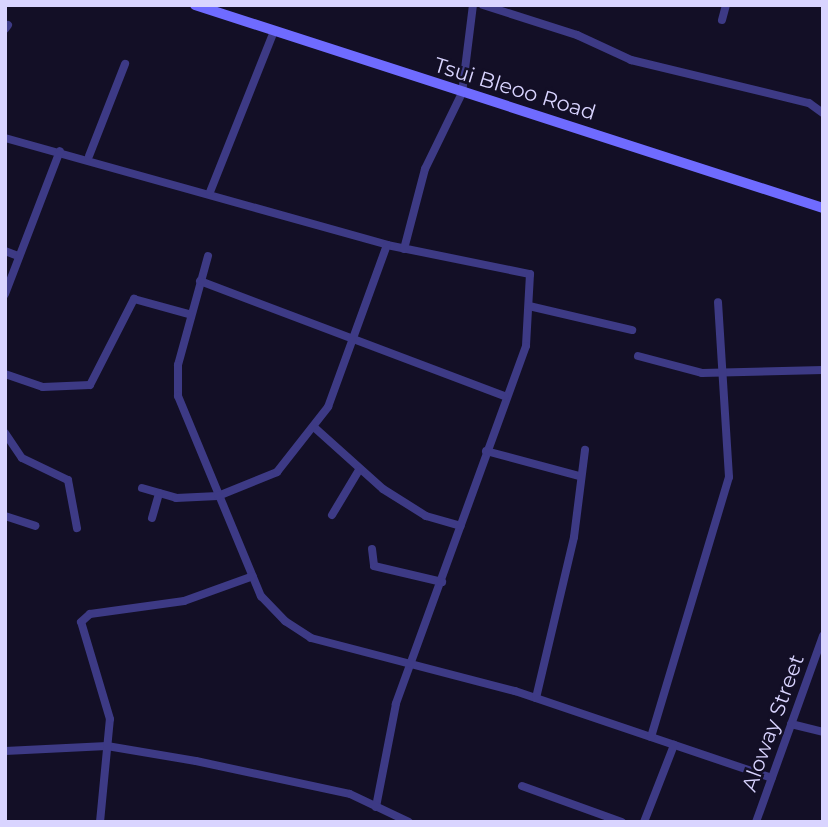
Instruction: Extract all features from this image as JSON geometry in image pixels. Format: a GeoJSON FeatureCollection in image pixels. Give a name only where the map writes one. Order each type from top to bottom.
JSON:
{"type":"FeatureCollection","features":[{"type":"Feature","properties":{"kind":"street","name":"Tsui Bleoo Road"},"geometry":{"type":"LineString","coordinates":[[195,5],[823,208]]}},
{"type":"Feature","properties":{"kind":"street"},"geometry":{"type":"LineString","coordinates":[[404,249],[425,169],[462,93],[473,5]]}},
{"type":"Feature","properties":{"kind":"street"},"geometry":{"type":"LineString","coordinates":[[483,5],[577,35],[631,60],[809,103],[823,113]]}},
{"type":"Feature","properties":{"kind":"street"},"geometry":{"type":"LineString","coordinates":[[722,20],[726,5]]}},
{"type":"Feature","properties":{"kind":"street"},"geometry":{"type":"LineString","coordinates":[[210,192],[274,31]]}},
{"type":"Feature","properties":{"kind":"street"},"geometry":{"type":"LineString","coordinates":[[89,156],[125,64]]}},
{"type":"Feature","properties":{"kind":"street"},"geometry":{"type":"LineString","coordinates":[[5,138],[89,156],[387,245],[522,269],[530,274],[526,346],[505,396],[415,663],[388,727],[376,807]]}},
{"type":"Feature","properties":{"kind":"street"},"geometry":{"type":"LineString","coordinates":[[5,294],[60,151]]}},
{"type":"Feature","properties":{"kind":"street"},"geometry":{"type":"LineString","coordinates":[[142,488],[159,493],[218,496],[277,472],[315,428],[356,338],[387,245]]}},
{"type":"Feature","properties":{"kind":"street"},"geometry":{"type":"LineString","coordinates":[[5,251],[18,256]]}},
{"type":"Feature","properties":{"kind":"street"},"geometry":{"type":"LineString","coordinates":[[208,256],[189,314],[177,396],[261,596],[311,638],[415,663],[536,698],[772,778]]}},
{"type":"Feature","properties":{"kind":"street"},"geometry":{"type":"LineString","coordinates":[[200,281],[505,396]]}},
{"type":"Feature","properties":{"kind":"street"},"geometry":{"type":"LineString","coordinates":[[5,374],[43,387],[90,384],[134,299],[189,314]]}},
{"type":"Feature","properties":{"kind":"street"},"geometry":{"type":"LineString","coordinates":[[651,737],[729,477],[718,302]]}},
{"type":"Feature","properties":{"kind":"street"},"geometry":{"type":"LineString","coordinates":[[529,306],[632,330]]}},
{"type":"Feature","properties":{"kind":"street"},"geometry":{"type":"LineString","coordinates":[[638,356],[702,373],[723,370],[823,370]]}},
{"type":"Feature","properties":{"kind":"street"},"geometry":{"type":"LineString","coordinates":[[315,428],[359,470],[426,516],[461,526]]}},
{"type":"Feature","properties":{"kind":"street"},"geometry":{"type":"LineString","coordinates":[[5,433],[22,458],[68,480],[77,528]]}},
{"type":"Feature","properties":{"kind":"street"},"geometry":{"type":"LineString","coordinates":[[536,698],[574,537],[584,450]]}},
{"type":"Feature","properties":{"kind":"street"},"geometry":{"type":"LineString","coordinates":[[486,451],[579,476]]}},
{"type":"Feature","properties":{"kind":"street"},"geometry":{"type":"LineString","coordinates":[[332,515],[359,470]]}},
{"type":"Feature","properties":{"kind":"street"},"geometry":{"type":"LineString","coordinates":[[152,518],[159,493]]}},
{"type":"Feature","properties":{"kind":"street"},"geometry":{"type":"LineString","coordinates":[[5,516],[35,526]]}},
{"type":"Feature","properties":{"kind":"street"},"geometry":{"type":"LineString","coordinates":[[372,549],[374,566],[442,582]]}},
{"type":"Feature","properties":{"kind":"street"},"geometry":{"type":"LineString","coordinates":[[100,822],[110,719],[81,629],[85,617],[184,601],[253,576]]}},
{"type":"Feature","properties":{"kind":"street","name":"Aloway Street"},"geometry":{"type":"LineString","coordinates":[[756,822],[823,636]]}},
{"type":"Feature","properties":{"kind":"street"},"geometry":{"type":"LineString","coordinates":[[791,724],[823,732]]}},
{"type":"Feature","properties":{"kind":"street"},"geometry":{"type":"LineString","coordinates":[[644,822],[674,745]]}},
{"type":"Feature","properties":{"kind":"street"},"geometry":{"type":"LineString","coordinates":[[5,751],[107,746],[350,794],[409,822]]}},
{"type":"Feature","properties":{"kind":"street"},"geometry":{"type":"LineString","coordinates":[[522,786],[622,822]]}}]}
